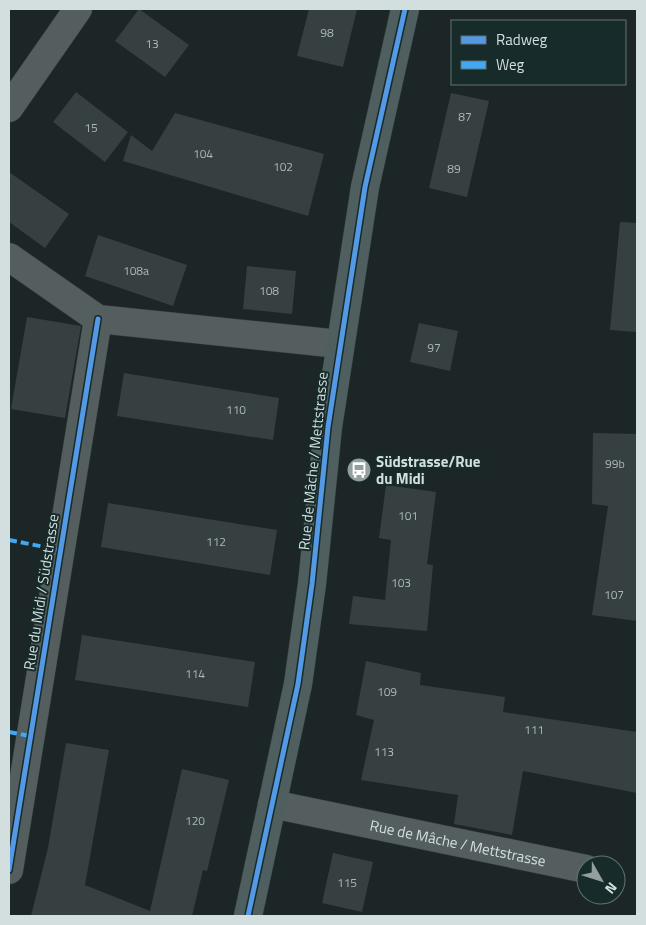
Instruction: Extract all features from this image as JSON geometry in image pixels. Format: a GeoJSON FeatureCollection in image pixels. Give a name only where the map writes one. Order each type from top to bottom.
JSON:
{"type":"FeatureCollection","features":[{"type":"Feature","properties":{"kind":"main road","name":"Rue de Mâche / Mettstrasse"},"geometry":{"type":"LineString","coordinates":[[248,916],[298,684],[307,623],[323,463],[339,344],[365,187],[405,9]]}},
{"type":"Feature","properties":{"kind":"street"},"geometry":{"type":"LineString","coordinates":[[9,108],[78,9]]}},
{"type":"Feature","properties":{"kind":"street"},"geometry":{"type":"LineString","coordinates":[[9,257],[98,319],[339,344]]}},
{"type":"Feature","properties":{"kind":"street","name":"Rue du Midi / Südstrasse"},"geometry":{"type":"LineString","coordinates":[[9,870],[98,319]]}},
{"type":"Feature","properties":{"kind":"street","name":"Rue de Mâche / Mettstrasse"},"geometry":{"type":"LineString","coordinates":[[272,804],[576,867]]}},
{"type":"Feature","properties":{"kind":"building"},"geometry":{"type":"Polygon","coordinates":[[[139,9],[189,45],[165,77],[115,41],[139,9]]]}},
{"type":"Feature","properties":{"kind":"building"},"geometry":{"type":"Polygon","coordinates":[[[309,9],[357,9],[343,67],[297,56],[309,9]]]}},
{"type":"Feature","properties":{"kind":"building"},"geometry":{"type":"Polygon","coordinates":[[[76,92],[128,132],[105,162],[53,122],[76,92]]]}},
{"type":"Feature","properties":{"kind":"building"},"geometry":{"type":"Polygon","coordinates":[[[451,93],[489,101],[467,197],[429,188],[451,93]]]}},
{"type":"Feature","properties":{"kind":"building"},"geometry":{"type":"Polygon","coordinates":[[[175,113],[324,154],[308,216],[123,161],[131,135],[152,151],[175,113]]]}},
{"type":"Feature","properties":{"kind":"building"},"geometry":{"type":"Polygon","coordinates":[[[9,172],[69,214],[45,248],[9,222],[9,172]]]}},
{"type":"Feature","properties":{"kind":"building"},"geometry":{"type":"Polygon","coordinates":[[[620,222],[637,223],[637,332],[610,330],[620,222]]]}},
{"type":"Feature","properties":{"kind":"building"},"geometry":{"type":"Polygon","coordinates":[[[98,235],[187,265],[173,306],[85,276],[98,235]]]}},
{"type":"Feature","properties":{"kind":"building"},"geometry":{"type":"Polygon","coordinates":[[[247,266],[296,271],[292,314],[243,309],[247,266]]]}},
{"type":"Feature","properties":{"kind":"building"},"geometry":{"type":"Polygon","coordinates":[[[27,317],[81,326],[65,418],[11,409],[27,317]]]}},
{"type":"Feature","properties":{"kind":"building"},"geometry":{"type":"Polygon","coordinates":[[[419,323],[458,331],[450,371],[410,362],[419,323]]]}},
{"type":"Feature","properties":{"kind":"building"},"geometry":{"type":"Polygon","coordinates":[[[124,373],[279,398],[273,440],[117,416],[124,373]]]}},
{"type":"Feature","properties":{"kind":"building"},"geometry":{"type":"Polygon","coordinates":[[[593,433],[637,434],[637,621],[592,615],[608,506],[592,504],[593,433]]]}},
{"type":"Feature","properties":{"kind":"building"},"geometry":{"type":"Polygon","coordinates":[[[386,485],[436,492],[427,564],[433,565],[427,631],[349,624],[353,596],[385,600],[391,540],[379,538],[386,485]]]}},
{"type":"Feature","properties":{"kind":"building"},"geometry":{"type":"Polygon","coordinates":[[[108,503],[277,530],[270,575],[101,547],[108,503]]]}},
{"type":"Feature","properties":{"kind":"building"},"geometry":{"type":"Polygon","coordinates":[[[82,635],[255,662],[248,707],[75,680],[82,635]]]}},
{"type":"Feature","properties":{"kind":"building"},"geometry":{"type":"Polygon","coordinates":[[[366,661],[421,673],[420,685],[505,697],[503,712],[637,732],[637,793],[523,771],[512,835],[454,824],[458,795],[361,780],[374,720],[356,715],[366,661]]]}},
{"type":"Feature","properties":{"kind":"building"},"geometry":{"type":"Polygon","coordinates":[[[66,743],[109,750],[85,885],[150,911],[182,769],[229,780],[207,871],[203,870],[192,916],[31,916],[48,848],[66,743]]]}},
{"type":"Feature","properties":{"kind":"building"},"geometry":{"type":"Polygon","coordinates":[[[333,853],[373,862],[362,912],[322,903],[333,853]]]}},
{"type":"Feature","properties":{"kind":"marked path"},"geometry":{"type":"LineString","coordinates":[[9,540],[60,550]]}},
{"type":"Feature","properties":{"kind":"marked path"},"geometry":{"type":"LineString","coordinates":[[9,732],[30,736]]}},
{"type":"Feature","properties":{"kind":"cycle path"},"geometry":{"type":"LineString","coordinates":[[248,916],[298,684],[312,584],[328,427],[365,187],[405,9]]}},
{"type":"Feature","properties":{"kind":"cycle path"},"geometry":{"type":"LineString","coordinates":[[9,870],[98,319]]}},
{"type":"Feature","properties":{"kind":"place","name":"Südstrasse/Rue du Midi"},"geometry":{"type":"Point","coordinates":[359,470]}}]}
